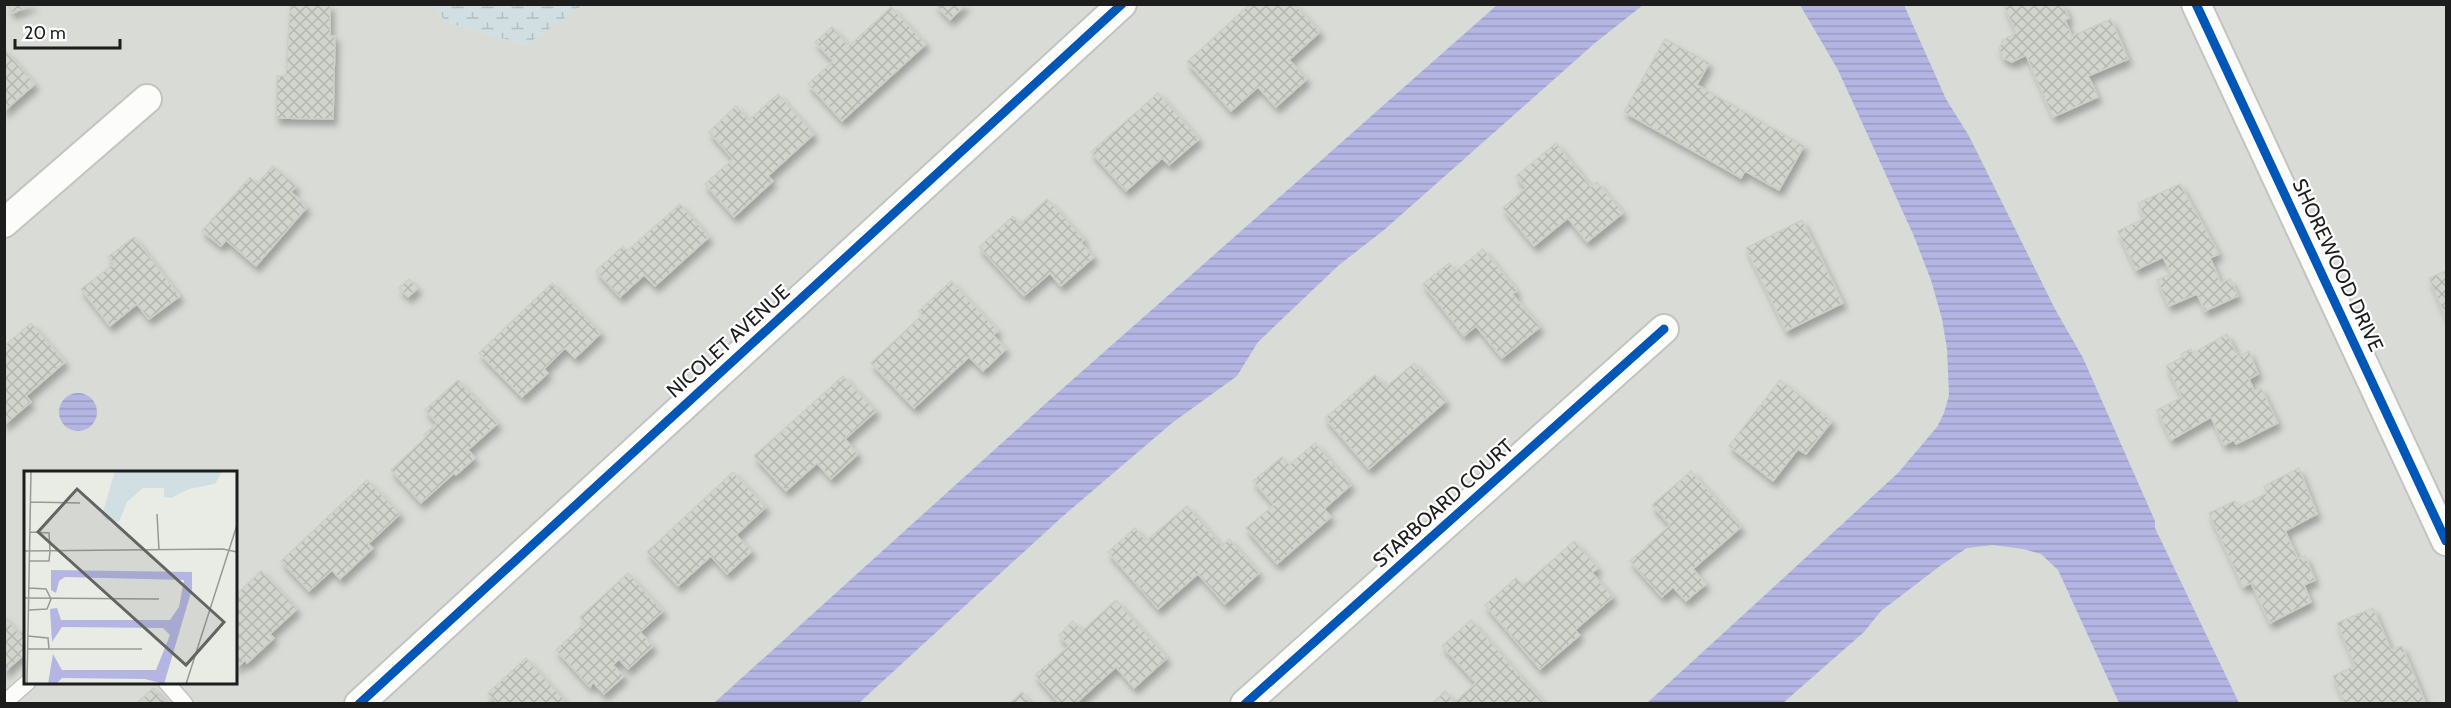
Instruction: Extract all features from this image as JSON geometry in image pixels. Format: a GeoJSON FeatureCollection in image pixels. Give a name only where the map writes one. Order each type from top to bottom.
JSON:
{"type":"FeatureCollection","features":[{"type":"Feature","properties":{"kind":"street","name":"NICOLET AVENUE"},"geometry":{"type":"LineString","coordinates":[[359,704],[1122,4]]}},
{"type":"Feature","properties":{"kind":"street","name":"SHOREWOOD DRIVE"},"geometry":{"type":"LineString","coordinates":[[2196,4],[2446,541]]}},
{"type":"Feature","properties":{"kind":"street"},"geometry":{"type":"LineString","coordinates":[[4,223],[147,99]]}},
{"type":"Feature","properties":{"kind":"street","name":"STARBOARD COURT"},"geometry":{"type":"LineString","coordinates":[[1245,704],[1664,329]]}},
{"type":"Feature","properties":{"kind":"lane"},"geometry":{"type":"LineString","coordinates":[[4,703],[26,684]]}},
{"type":"Feature","properties":{"kind":"lane"},"geometry":{"type":"LineString","coordinates":[[168,684],[185,704]]}},
{"type":"Feature","properties":{"kind":"shaded area"},"geometry":{"type":"Polygon","coordinates":[[[583,4],[2446,5],[2446,703],[5,703],[4,5],[435,5],[445,22],[526,45],[583,4]]]}},
{"type":"Feature","properties":{"kind":"green space"},"geometry":{"type":"Polygon","coordinates":[[[435,5],[583,5],[526,45],[445,22],[435,5]]]}},
{"type":"Feature","properties":{"kind":"water"},"geometry":{"type":"Polygon","coordinates":[[[1497,5],[1643,5],[1595,43],[1384,230],[1339,265],[1258,342],[1237,376],[1172,423],[1062,517],[859,703],[714,703],[1044,405],[1497,5]]]}},
{"type":"Feature","properties":{"kind":"water"},"geometry":{"type":"Polygon","coordinates":[[[1800,5],[1904,5],[1946,99],[1969,136],[2055,309],[2083,358],[2155,521],[2155,528],[2239,703],[2119,703],[2058,570],[2041,554],[1993,545],[1967,548],[1940,566],[1881,611],[1864,632],[1783,703],[1647,703],[1898,473],[1937,427],[1949,395],[1947,349],[1942,319],[1931,280],[1913,234],[1838,70],[1800,5]]]}},
{"type":"Feature","properties":{"kind":"water"},"geometry":{"type":"Polygon","coordinates":[[[78,393],[92,398],[97,412],[92,426],[78,431],[64,426],[59,412],[64,398],[78,393]]]}},
{"type":"Feature","properties":{"kind":"building"},"geometry":{"type":"Polygon","coordinates":[[[8,4],[34,4],[12,13],[8,4]]]}},
{"type":"Feature","properties":{"kind":"building"},"geometry":{"type":"Polygon","coordinates":[[[935,4],[966,4],[950,20],[935,4]]]}},
{"type":"Feature","properties":{"kind":"building"},"geometry":{"type":"Polygon","coordinates":[[[1250,4],[1294,4],[1320,32],[1289,60],[1307,79],[1276,107],[1258,87],[1231,111],[1187,62],[1250,4]]]}},
{"type":"Feature","properties":{"kind":"building"},"geometry":{"type":"Polygon","coordinates":[[[2063,4],[2069,18],[2065,20],[2072,36],[2111,19],[2128,59],[2088,76],[2098,97],[2053,117],[2026,55],[2012,62],[2003,58],[1999,49],[2003,40],[2016,33],[2004,5],[2063,4]]]}},
{"type":"Feature","properties":{"kind":"building"},"geometry":{"type":"Polygon","coordinates":[[[290,5],[330,5],[330,36],[335,36],[333,119],[276,118],[277,76],[286,76],[290,5]]]}},
{"type":"Feature","properties":{"kind":"building"},"geometry":{"type":"Polygon","coordinates":[[[891,7],[926,44],[842,121],[808,84],[833,61],[815,42],[832,27],[849,46],[891,7]]]}},
{"type":"Feature","properties":{"kind":"building"},"geometry":{"type":"Polygon","coordinates":[[[1665,39],[1709,63],[1697,85],[1804,146],[1779,190],[1745,171],[1741,178],[1624,112],[1665,39]]]}},
{"type":"Feature","properties":{"kind":"building"},"geometry":{"type":"Polygon","coordinates":[[[4,49],[35,84],[4,111],[4,49]]]}},
{"type":"Feature","properties":{"kind":"building"},"geometry":{"type":"Polygon","coordinates":[[[1158,93],[1199,139],[1169,165],[1162,158],[1126,191],[1091,152],[1158,93]]]}},
{"type":"Feature","properties":{"kind":"building"},"geometry":{"type":"Polygon","coordinates":[[[778,94],[814,134],[768,176],[773,181],[734,217],[705,184],[733,159],[709,132],[736,106],[749,120],[778,94]]]}},
{"type":"Feature","properties":{"kind":"building"},"geometry":{"type":"Polygon","coordinates":[[[1556,143],[1591,187],[1597,182],[1623,213],[1587,242],[1568,218],[1534,246],[1503,208],[1526,188],[1516,176],[1556,143]]]}},
{"type":"Feature","properties":{"kind":"building"},"geometry":{"type":"Polygon","coordinates":[[[273,166],[296,186],[291,192],[307,207],[256,266],[226,240],[221,246],[202,231],[250,177],[257,184],[273,166]]]}},
{"type":"Feature","properties":{"kind":"building"},"geometry":{"type":"Polygon","coordinates":[[[2180,184],[2219,254],[2210,258],[2221,283],[2230,279],[2238,296],[2205,311],[2197,294],[2169,306],[2157,280],[2171,274],[2163,257],[2136,270],[2118,231],[2145,218],[2138,203],[2180,184]]]}},
{"type":"Feature","properties":{"kind":"building"},"geometry":{"type":"Polygon","coordinates":[[[1047,199],[1084,239],[1081,243],[1094,257],[1061,286],[1050,273],[1024,296],[979,247],[1013,216],[1020,224],[1047,199]]]}},
{"type":"Feature","properties":{"kind":"building"},"geometry":{"type":"Polygon","coordinates":[[[680,204],[709,237],[655,286],[644,275],[620,297],[596,271],[623,246],[627,251],[680,204]]]}},
{"type":"Feature","properties":{"kind":"building"},"geometry":{"type":"Polygon","coordinates":[[[1802,220],[1843,303],[1786,331],[1746,248],[1802,220]]]}},
{"type":"Feature","properties":{"kind":"building"},"geometry":{"type":"Polygon","coordinates":[[[134,237],[180,296],[149,319],[137,304],[110,326],[81,289],[114,264],[108,257],[134,237]]]}},
{"type":"Feature","properties":{"kind":"building"},"geometry":{"type":"Polygon","coordinates":[[[1483,249],[1517,291],[1512,294],[1540,327],[1502,358],[1476,326],[1464,336],[1423,284],[1449,263],[1456,271],[1483,249]]]}},
{"type":"Feature","properties":{"kind":"building"},"geometry":{"type":"Polygon","coordinates":[[[2446,271],[2446,318],[2429,278],[2446,271]]]}},
{"type":"Feature","properties":{"kind":"building"},"geometry":{"type":"Polygon","coordinates":[[[409,279],[418,288],[408,297],[399,288],[409,279]]]}},
{"type":"Feature","properties":{"kind":"building"},"geometry":{"type":"Polygon","coordinates":[[[951,281],[998,331],[993,335],[1006,349],[983,371],[969,357],[914,408],[871,363],[922,315],[919,311],[951,281]]]}},
{"type":"Feature","properties":{"kind":"building"},"geometry":{"type":"Polygon","coordinates":[[[552,283],[601,333],[575,358],[565,348],[544,369],[548,373],[522,397],[479,353],[552,283]]]}},
{"type":"Feature","properties":{"kind":"building"},"geometry":{"type":"Polygon","coordinates":[[[31,323],[65,362],[26,396],[31,402],[4,425],[4,346],[31,323]]]}},
{"type":"Feature","properties":{"kind":"building"},"geometry":{"type":"Polygon","coordinates":[[[2227,334],[2238,357],[2249,351],[2258,374],[2249,379],[2254,391],[2261,388],[2278,423],[2236,444],[2234,440],[2224,445],[2211,417],[2171,440],[2157,410],[2182,397],[2166,366],[2183,357],[2181,354],[2191,349],[2193,353],[2227,334]]]}},
{"type":"Feature","properties":{"kind":"building"},"geometry":{"type":"Polygon","coordinates":[[[1414,363],[1446,401],[1369,469],[1325,418],[1375,375],[1386,387],[1414,363]]]}},
{"type":"Feature","properties":{"kind":"building"},"geometry":{"type":"Polygon","coordinates":[[[843,376],[876,411],[845,439],[858,454],[831,479],[817,463],[786,491],[754,456],[843,376]]]}},
{"type":"Feature","properties":{"kind":"building"},"geometry":{"type":"Polygon","coordinates":[[[458,380],[498,423],[468,450],[475,458],[456,475],[454,473],[421,503],[391,470],[426,437],[424,435],[437,423],[425,410],[458,380]]]}},
{"type":"Feature","properties":{"kind":"building"},"geometry":{"type":"Polygon","coordinates":[[[1780,380],[1832,421],[1806,454],[1798,449],[1773,481],[1729,446],[1780,380]]]}},
{"type":"Feature","properties":{"kind":"building"},"geometry":{"type":"Polygon","coordinates":[[[1315,443],[1351,485],[1324,509],[1331,517],[1277,564],[1246,528],[1274,505],[1253,481],[1282,457],[1289,465],[1315,443]]]}},
{"type":"Feature","properties":{"kind":"building"},"geometry":{"type":"Polygon","coordinates":[[[2299,468],[2317,514],[2285,531],[2298,559],[2305,556],[2315,580],[2304,585],[2311,602],[2270,623],[2251,583],[2243,587],[2209,513],[2234,501],[2241,506],[2267,493],[2264,486],[2299,468]]]}},
{"type":"Feature","properties":{"kind":"building"},"geometry":{"type":"Polygon","coordinates":[[[1691,471],[1741,527],[1693,569],[1706,584],[1686,601],[1673,587],[1662,597],[1630,561],[1670,525],[1652,505],[1691,471]]]}},
{"type":"Feature","properties":{"kind":"building"},"geometry":{"type":"Polygon","coordinates":[[[733,472],[766,507],[736,535],[752,551],[727,574],[711,556],[678,586],[647,552],[733,472]]]}},
{"type":"Feature","properties":{"kind":"building"},"geometry":{"type":"Polygon","coordinates":[[[367,480],[400,514],[368,544],[373,548],[340,579],[332,570],[309,591],[281,561],[367,480]]]}},
{"type":"Feature","properties":{"kind":"building"},"geometry":{"type":"Polygon","coordinates":[[[1187,506],[1222,546],[1229,539],[1259,573],[1225,604],[1198,574],[1158,609],[1108,552],[1135,528],[1146,541],[1187,506]]]}},
{"type":"Feature","properties":{"kind":"building"},"geometry":{"type":"Polygon","coordinates":[[[1574,541],[1598,568],[1592,573],[1613,597],[1575,630],[1580,635],[1540,669],[1485,605],[1516,578],[1523,586],[1574,541]]]}},
{"type":"Feature","properties":{"kind":"building"},"geometry":{"type":"Polygon","coordinates":[[[261,571],[297,609],[270,634],[274,638],[247,663],[245,660],[237,667],[237,594],[261,571]]]}},
{"type":"Feature","properties":{"kind":"building"},"geometry":{"type":"Polygon","coordinates":[[[628,573],[663,611],[640,632],[653,646],[628,669],[619,659],[613,665],[624,676],[604,694],[593,682],[590,687],[556,650],[585,623],[580,617],[628,573]]]}},
{"type":"Feature","properties":{"kind":"building"},"geometry":{"type":"Polygon","coordinates":[[[1116,600],[1167,658],[1134,688],[1116,667],[1075,704],[1060,704],[1035,675],[1069,646],[1059,635],[1073,621],[1082,631],[1116,600]]]}},
{"type":"Feature","properties":{"kind":"building"},"geometry":{"type":"Polygon","coordinates":[[[2373,608],[2391,650],[2402,646],[2426,704],[2345,704],[2333,676],[2355,666],[2337,623],[2373,608]]]}},
{"type":"Feature","properties":{"kind":"building"},"geometry":{"type":"Polygon","coordinates":[[[4,616],[19,633],[22,631],[24,633],[24,655],[4,672],[4,616]]]}},
{"type":"Feature","properties":{"kind":"building"},"geometry":{"type":"Polygon","coordinates":[[[1471,620],[1545,704],[1432,704],[1445,691],[1455,702],[1476,683],[1442,646],[1471,620]]]}},
{"type":"Feature","properties":{"kind":"building"},"geometry":{"type":"Polygon","coordinates":[[[526,658],[568,704],[498,704],[488,693],[526,658]]]}},
{"type":"Feature","properties":{"kind":"building"},"geometry":{"type":"Polygon","coordinates":[[[153,688],[167,704],[136,704],[153,688]]]}},
{"type":"Feature","properties":{"kind":"building"},"geometry":{"type":"Polygon","coordinates":[[[1022,692],[1031,704],[1009,704],[1022,692]]]}},
{"type":"Feature","properties":{"kind":"cycle path"},"geometry":{"type":"LineString","coordinates":[[359,704],[1122,4]]}},
{"type":"Feature","properties":{"kind":"cycle path"},"geometry":{"type":"LineString","coordinates":[[2196,4],[2446,541]]}},
{"type":"Feature","properties":{"kind":"cycle path"},"geometry":{"type":"LineString","coordinates":[[1245,704],[1664,329]]}}]}
